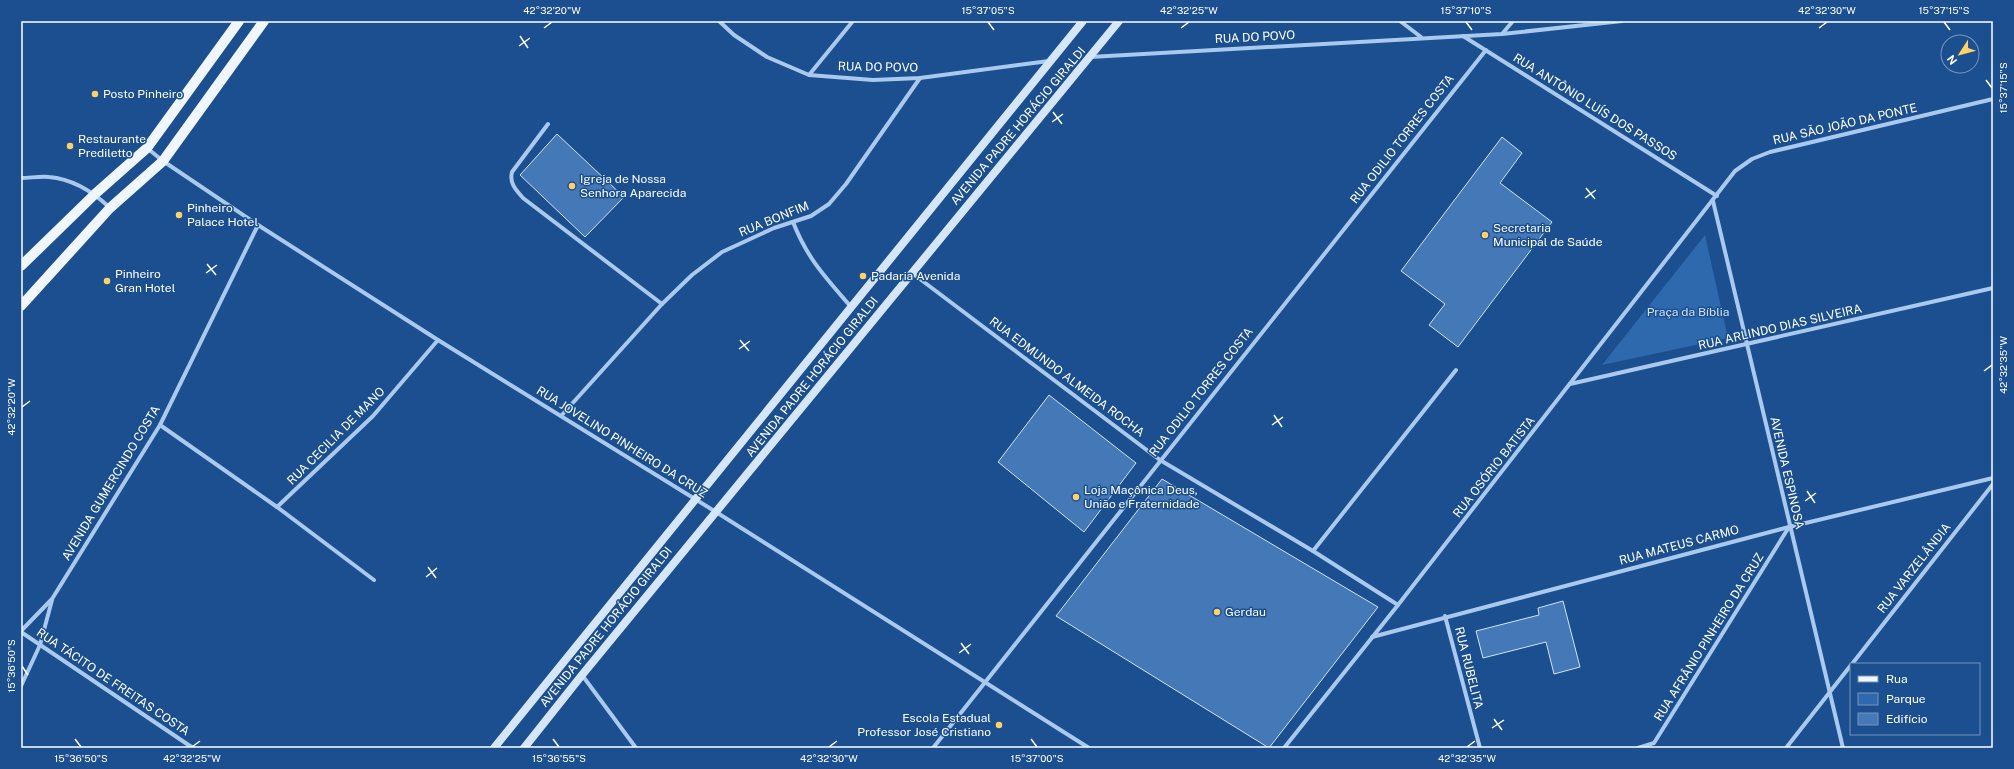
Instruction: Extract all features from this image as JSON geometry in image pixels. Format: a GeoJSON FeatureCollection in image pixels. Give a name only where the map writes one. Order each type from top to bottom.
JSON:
{"type":"FeatureCollection","features":[{"type":"Feature","properties":{"kind":"main road"},"geometry":{"type":"LineString","coordinates":[[21,266],[95,194],[147,148],[239,21]]}},
{"type":"Feature","properties":{"kind":"main road"},"geometry":{"type":"LineString","coordinates":[[21,306],[110,208],[163,161],[264,21]]}},
{"type":"Feature","properties":{"kind":"street","name":"RUA DO POVO"},"geometry":{"type":"LineString","coordinates":[[719,21],[734,35],[767,57],[809,75],[873,80],[920,78],[1051,61]]}},
{"type":"Feature","properties":{"kind":"street"},"geometry":{"type":"LineString","coordinates":[[809,75],[853,21]]}},
{"type":"Feature","properties":{"kind":"street","name":"AVENIDA PADRE HORÁCIO GIRALDI"},"geometry":{"type":"LineString","coordinates":[[494,748],[1083,21]]}},
{"type":"Feature","properties":{"kind":"street","name":"AVENIDA PADRE HORÁCIO GIRALDI"},"geometry":{"type":"LineString","coordinates":[[524,748],[582,675],[1119,21]]}},
{"type":"Feature","properties":{"kind":"street"},"geometry":{"type":"LineString","coordinates":[[1400,21],[1422,37]]}},
{"type":"Feature","properties":{"kind":"street"},"geometry":{"type":"LineString","coordinates":[[1502,34],[1512,21]]}},
{"type":"Feature","properties":{"kind":"street","name":"RUA DO POVO"},"geometry":{"type":"LineString","coordinates":[[1090,57],[1422,37],[1502,34],[1622,21]]}},
{"type":"Feature","properties":{"kind":"street","name":"RUA ANTÔNIO LUÍS DOS PASSOS"},"geometry":{"type":"LineString","coordinates":[[1463,36],[1717,196]]}},
{"type":"Feature","properties":{"kind":"street","name":"RUA ODILIO TORRES COSTA"},"geometry":{"type":"LineString","coordinates":[[933,748],[1486,50]]}},
{"type":"Feature","properties":{"kind":"street","name":"RUA BONFIM"},"geometry":{"type":"LineString","coordinates":[[561,416],[662,304],[692,275],[722,252],[754,236],[811,216],[829,204],[846,184],[920,78]]}},
{"type":"Feature","properties":{"kind":"street","name":"RUA SÃO JOÃO DA PONTE"},"geometry":{"type":"LineString","coordinates":[[1717,196],[1735,171],[1752,159],[1770,152],[1993,98]]}},
{"type":"Feature","properties":{"kind":"street"},"geometry":{"type":"LineString","coordinates":[[548,124],[512,172],[511,178],[515,189],[536,208],[662,304]]}},
{"type":"Feature","properties":{"kind":"street","name":"RUA JOVELINO PINHEIRO DA CRUZ"},"geometry":{"type":"LineString","coordinates":[[147,148],[163,161],[258,225],[438,340],[987,681],[1089,748]]}},
{"type":"Feature","properties":{"kind":"street"},"geometry":{"type":"LineString","coordinates":[[21,178],[49,177],[73,183],[95,194],[110,208]]}},
{"type":"Feature","properties":{"kind":"street","name":"RUA OSÓRIO BATISTA"},"geometry":{"type":"LineString","coordinates":[[1284,748],[1398,605],[1717,196]]}},
{"type":"Feature","properties":{"kind":"street","name":"AVENIDA ESPINOSA"},"geometry":{"type":"LineString","coordinates":[[1713,201],[1789,527],[1843,748]]}},
{"type":"Feature","properties":{"kind":"street"},"geometry":{"type":"LineString","coordinates":[[793,222],[802,245],[814,264],[852,308]]}},
{"type":"Feature","properties":{"kind":"street","name":"AVENIDA GUMERCINDO COSTA"},"geometry":{"type":"LineString","coordinates":[[21,632],[52,598],[160,425],[258,225]]}},
{"type":"Feature","properties":{"kind":"street","name":"RUA EDMUNDO ALMEIDA ROCHA"},"geometry":{"type":"LineString","coordinates":[[912,273],[1160,460],[1313,551],[1398,605]]}},
{"type":"Feature","properties":{"kind":"street","name":"RUA ARLINDO DIAS SILVEIRA"},"geometry":{"type":"LineString","coordinates":[[1570,384],[1993,288]]}},
{"type":"Feature","properties":{"kind":"street","name":"RUA CECILIA DE MANO"},"geometry":{"type":"LineString","coordinates":[[277,507],[373,416],[438,340]]}},
{"type":"Feature","properties":{"kind":"street"},"geometry":{"type":"LineString","coordinates":[[1313,551],[1456,370]]}},
{"type":"Feature","properties":{"kind":"street"},"geometry":{"type":"LineString","coordinates":[[160,425],[277,507],[374,580]]}},
{"type":"Feature","properties":{"kind":"street","name":"RUA MATEUS CARMO"},"geometry":{"type":"LineString","coordinates":[[1371,637],[1445,616],[1789,527],[1993,478]]}},
{"type":"Feature","properties":{"kind":"street","name":"RUA VARZELÂNDIA"},"geometry":{"type":"LineString","coordinates":[[1852,663],[1993,484]]}},
{"type":"Feature","properties":{"kind":"street","name":"RUA AFRÂNIO PINHEIRO DA CRUZ"},"geometry":{"type":"LineString","coordinates":[[1638,748],[1654,743],[1789,527]]}},
{"type":"Feature","properties":{"kind":"street","name":"AVENIDA GUMERCINDO COSTA"},"geometry":{"type":"LineString","coordinates":[[21,686],[40,645],[52,598]]}},
{"type":"Feature","properties":{"kind":"street","name":"RUA RUBELITA"},"geometry":{"type":"LineString","coordinates":[[1445,616],[1480,748]]}},
{"type":"Feature","properties":{"kind":"street","name":"RUA TÁCITO DE FREITAS COSTA"},"geometry":{"type":"LineString","coordinates":[[21,632],[193,748]]}},
{"type":"Feature","properties":{"kind":"street","name":"RUA VARZELÂNDIA"},"geometry":{"type":"LineString","coordinates":[[1786,748],[1850,665]]}},
{"type":"Feature","properties":{"kind":"street"},"geometry":{"type":"LineString","coordinates":[[582,675],[636,748]]}},
{"type":"Feature","properties":{"kind":"green space","name":"Praça da Bíblia"},"geometry":{"type":"Polygon","coordinates":[[[1705,235],[1728,338],[1602,365],[1705,235]]]}},
{"type":"Feature","properties":{"kind":"building","name":"Igreja de Nossa Senhora Aparecida"},"geometry":{"type":"Polygon","coordinates":[[[557,134],[624,197],[585,237],[520,175],[557,134]]]}},
{"type":"Feature","properties":{"kind":"building","name":"Secretaria Municipal de Saúde"},"geometry":{"type":"Polygon","coordinates":[[[1502,137],[1522,153],[1500,183],[1552,222],[1458,347],[1429,325],[1445,304],[1401,271],[1502,137]]]}},
{"type":"Feature","properties":{"kind":"building","name":"Loja Maçônica Deus, União e Fraternidade"},"geometry":{"type":"Polygon","coordinates":[[[1049,395],[1136,463],[1084,532],[998,462],[1049,395]]]}},
{"type":"Feature","properties":{"kind":"building","name":"Gerdau"},"geometry":{"type":"Polygon","coordinates":[[[1162,479],[1378,607],[1269,748],[1056,616],[1162,479]]]}},
{"type":"Feature","properties":{"kind":"building"},"geometry":{"type":"Polygon","coordinates":[[[1563,601],[1580,667],[1554,674],[1546,642],[1483,658],[1476,631],[1539,615],[1538,608],[1563,601]]]}},
{"type":"Feature","properties":{"kind":"place","name":"Posto Pinheiro"},"geometry":{"type":"Point","coordinates":[95,94]}},
{"type":"Feature","properties":{"kind":"place","name":"Restaurante Prediletto"},"geometry":{"type":"Point","coordinates":[70,146]}},
{"type":"Feature","properties":{"kind":"place","name":"Igreja de Nossa Senhora Aparecida"},"geometry":{"type":"Point","coordinates":[572,186]}},
{"type":"Feature","properties":{"kind":"place","name":"Pinheiro Palace Hotel"},"geometry":{"type":"Point","coordinates":[179,215]}},
{"type":"Feature","properties":{"kind":"place","name":"Secretaria Municipal de Saúde"},"geometry":{"type":"Point","coordinates":[1485,235]}},
{"type":"Feature","properties":{"kind":"place","name":"Padaria Avenida"},"geometry":{"type":"Point","coordinates":[863,276]}},
{"type":"Feature","properties":{"kind":"place","name":"Pinheiro Gran Hotel"},"geometry":{"type":"Point","coordinates":[107,281]}},
{"type":"Feature","properties":{"kind":"place","name":"Loja Maçônica Deus, União e Fraternidade"},"geometry":{"type":"Point","coordinates":[1076,497]}},
{"type":"Feature","properties":{"kind":"place","name":"Gerdau"},"geometry":{"type":"Point","coordinates":[1217,612]}},
{"type":"Feature","properties":{"kind":"place","name":"Escola Estadual Professor José Cristiano"},"geometry":{"type":"Point","coordinates":[999,725]}}]}
